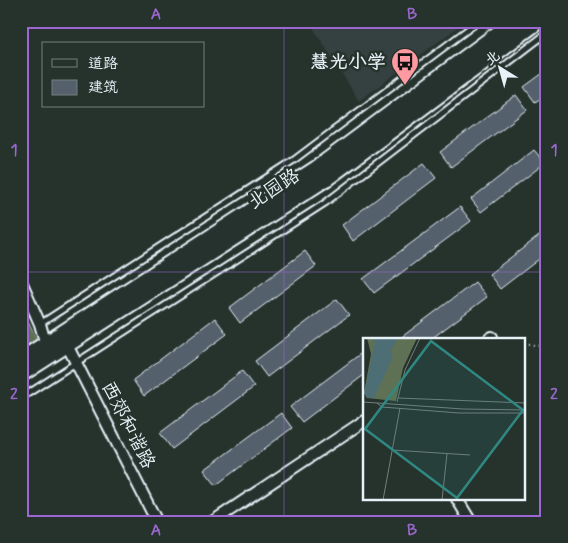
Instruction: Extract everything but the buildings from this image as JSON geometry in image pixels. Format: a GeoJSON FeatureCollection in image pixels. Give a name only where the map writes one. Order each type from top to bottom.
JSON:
{"type":"FeatureCollection","features":[{"type":"Feature","properties":{"kind":"main road","name":"北园路"},"geometry":{"type":"LineString","coordinates":[[21,360],[316,169],[515,21]]}},
{"type":"Feature","properties":{"kind":"main road","name":"北园路"},"geometry":{"type":"LineString","coordinates":[[21,374],[328,178],[538,21]]}},
{"type":"Feature","properties":{"kind":"street"},"geometry":{"type":"LineString","coordinates":[[21,281],[40,324],[46,345]]}},
{"type":"Feature","properties":{"kind":"street","name":"西郊和谐路"},"geometry":{"type":"LineString","coordinates":[[67,345],[157,522]]}},
{"type":"Feature","properties":{"kind":"street"},"geometry":{"type":"LineString","coordinates":[[212,522],[363,423]]}},
{"type":"Feature","properties":{"kind":"street"},"geometry":{"type":"LineString","coordinates":[[458,500],[471,522]]}},
{"type":"Feature","properties":{"kind":"lane"},"geometry":{"type":"LineString","coordinates":[[40,324],[294,160],[479,21]]}},
{"type":"Feature","properties":{"kind":"lane"},"geometry":{"type":"LineString","coordinates":[[21,398],[325,202],[547,33]]}},
{"type":"Feature","properties":{"kind":"path"},"geometry":{"type":"LineString","coordinates":[[526,343],[547,347]]}},
{"type":"Feature","properties":{"kind":"shaded area"},"geometry":{"type":"Polygon","coordinates":[[[309,21],[466,21],[359,101],[309,21]]]}},
{"type":"Feature","properties":{"kind":"green space"},"geometry":{"type":"Polygon","coordinates":[[[21,306],[38,343],[21,353],[21,306]]]}},
{"type":"Feature","properties":{"kind":"place","name":"慧光小学"},"geometry":{"type":"Point","coordinates":[405,86]}}]}
